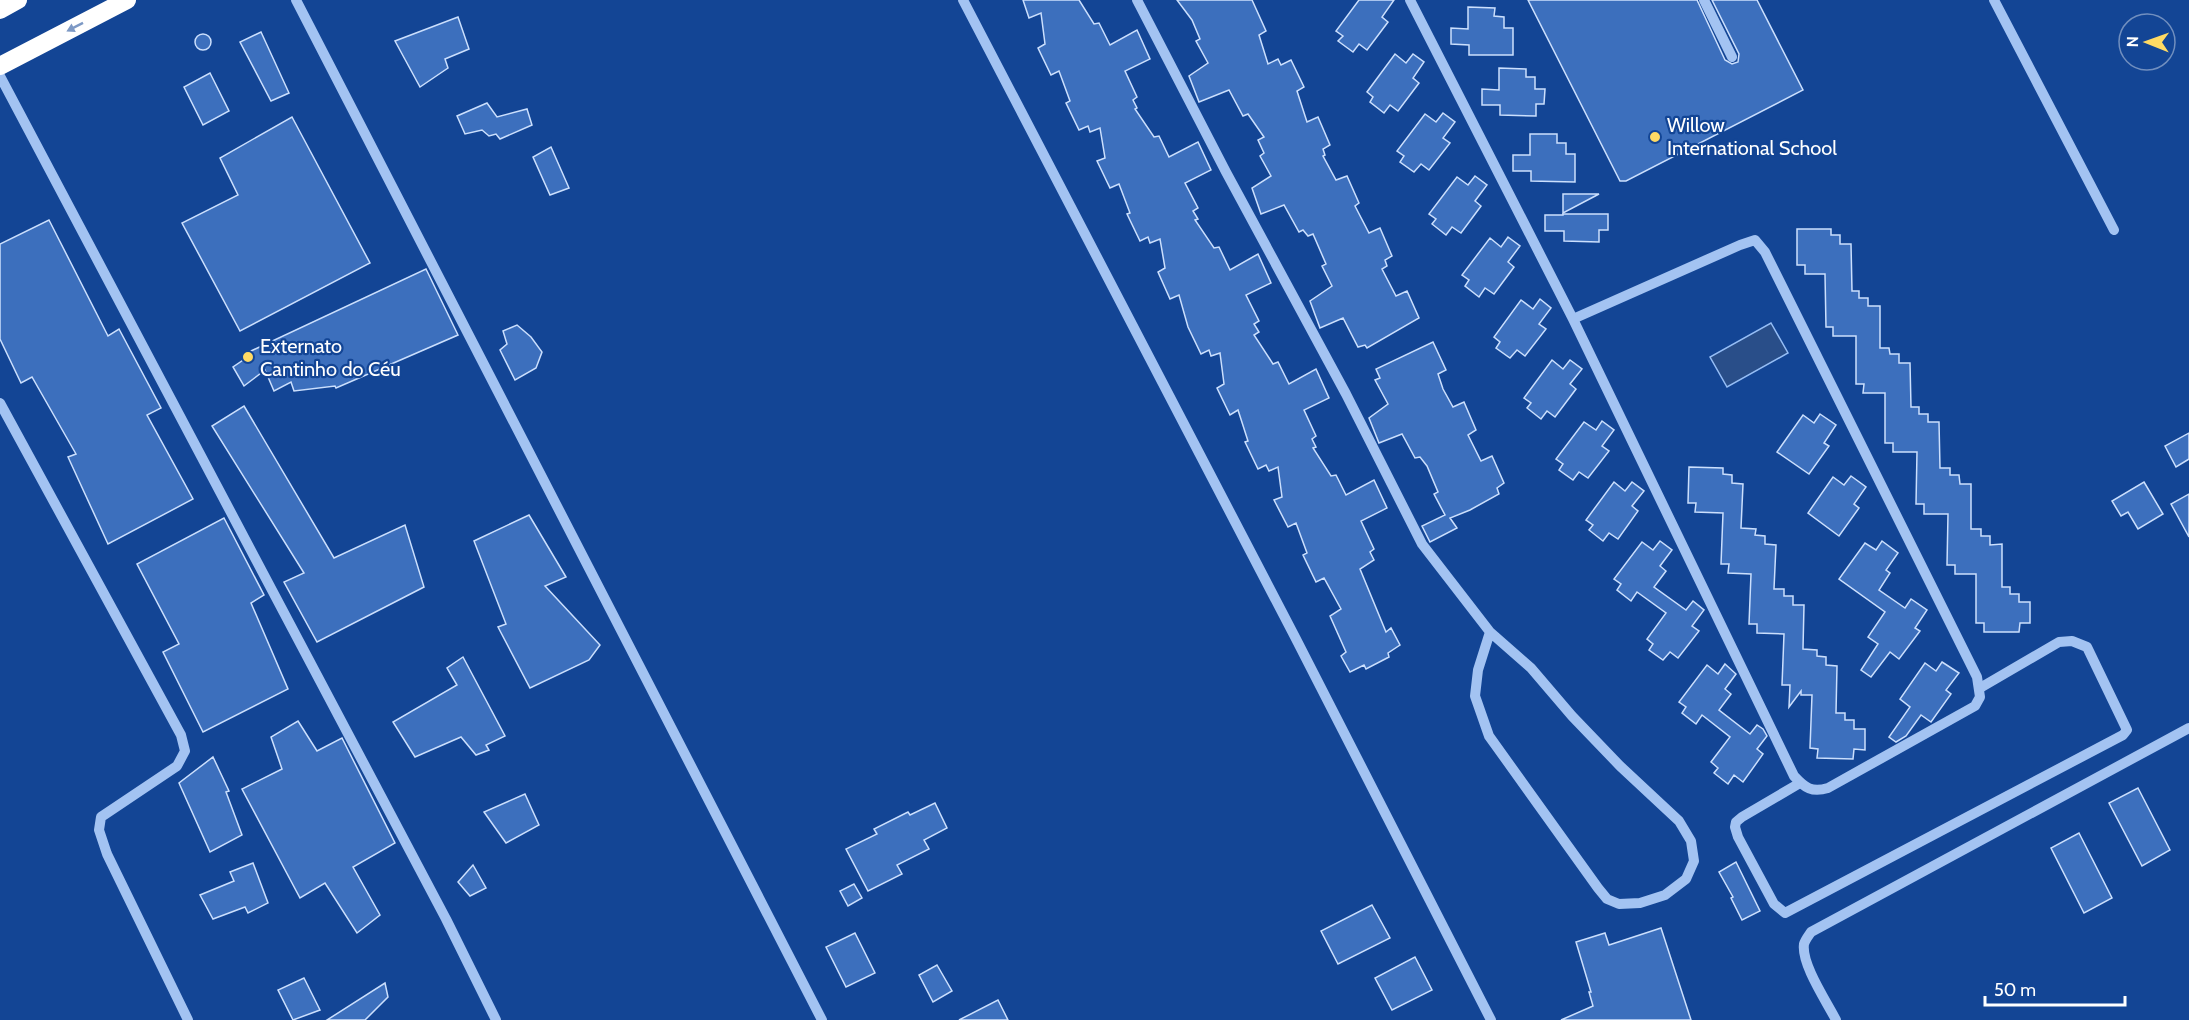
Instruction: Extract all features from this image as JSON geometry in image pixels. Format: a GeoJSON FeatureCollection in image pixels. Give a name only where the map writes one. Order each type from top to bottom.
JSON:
{"type":"FeatureCollection","features":[{"type":"Feature","properties":{"kind":"highway"},"geometry":{"type":"LineString","coordinates":[[0,10],[18,0]]}},
{"type":"Feature","properties":{"kind":"highway"},"geometry":{"type":"LineString","coordinates":[[0,66],[127,0]]}},
{"type":"Feature","properties":{"kind":"street"},"geometry":{"type":"LineString","coordinates":[[296,0],[822,1020]]}},
{"type":"Feature","properties":{"kind":"street"},"geometry":{"type":"LineString","coordinates":[[963,0],[1491,1020]]}},
{"type":"Feature","properties":{"kind":"street"},"geometry":{"type":"LineString","coordinates":[[1137,0],[1226,172],[1346,394],[1422,544],[1490,632],[1531,668],[1572,716],[1679,820],[1691,841],[1694,861],[1686,879],[1665,895],[1641,903],[1619,904],[1607,898],[1489,736],[1475,696],[1478,670],[1490,632]]}},
{"type":"Feature","properties":{"kind":"street"},"geometry":{"type":"LineString","coordinates":[[1410,0],[1573,319],[1794,776],[1804,788],[1817,791],[1828,788],[1976,706],[1980,697],[1980,688],[1972,667],[1776,273],[1765,252],[1755,240],[1573,319]]}},
{"type":"Feature","properties":{"kind":"street"},"geometry":{"type":"LineString","coordinates":[[1704,0],[1732,57]]}},
{"type":"Feature","properties":{"kind":"street"},"geometry":{"type":"LineString","coordinates":[[1994,0],[2114,230]]}},
{"type":"Feature","properties":{"kind":"street"},"geometry":{"type":"LineString","coordinates":[[0,76],[446,919],[496,1020]]}},
{"type":"Feature","properties":{"kind":"street"},"geometry":{"type":"LineString","coordinates":[[0,403],[181,735],[185,751],[177,766],[101,817],[99,830],[107,854],[188,1020]]}},
{"type":"Feature","properties":{"kind":"street"},"geometry":{"type":"LineString","coordinates":[[1800,783],[1736,822],[1735,827],[1738,837],[1774,904],[1785,913],[2123,735],[2127,730],[2087,647],[2072,641],[2059,642],[1980,688]]}},
{"type":"Feature","properties":{"kind":"street"},"geometry":{"type":"LineString","coordinates":[[1836,1020],[1805,955],[1804,943],[1811,932],[2189,728]]}},
{"type":"Feature","properties":{"kind":"water"},"geometry":{"type":"Polygon","coordinates":[[[1771,323],[1788,353],[1727,387],[1710,357],[1771,323]]]}},
{"type":"Feature","properties":{"kind":"building"},"geometry":{"type":"Polygon","coordinates":[[[1023,0],[1079,0],[1094,24],[1099,23],[1110,45],[1137,30],[1150,59],[1125,71],[1137,97],[1133,100],[1137,108],[1135,109],[1154,137],[1159,136],[1169,157],[1198,142],[1211,170],[1185,183],[1198,208],[1193,211],[1198,219],[1195,220],[1214,248],[1219,247],[1230,270],[1258,254],[1271,283],[1246,295],[1259,321],[1254,324],[1259,332],[1254,335],[1273,364],[1278,362],[1289,384],[1316,369],[1329,398],[1304,410],[1316,436],[1312,439],[1316,447],[1313,448],[1331,476],[1336,475],[1346,495],[1374,480],[1387,508],[1361,521],[1374,549],[1370,552],[1374,560],[1360,569],[1386,632],[1391,628],[1400,645],[1388,653],[1389,657],[1366,669],[1364,665],[1350,672],[1341,656],[1346,652],[1330,616],[1341,609],[1324,578],[1316,582],[1303,555],[1307,553],[1296,523],[1288,527],[1274,500],[1282,497],[1278,467],[1269,471],[1266,465],[1258,469],[1245,442],[1248,441],[1238,410],[1230,415],[1217,388],[1224,384],[1220,353],[1211,356],[1209,350],[1201,354],[1188,327],[1179,295],[1170,299],[1158,272],[1165,268],[1160,239],[1150,243],[1148,237],[1140,241],[1127,214],[1130,213],[1119,184],[1110,188],[1097,161],[1105,158],[1100,128],[1090,132],[1088,126],[1079,130],[1066,103],[1070,101],[1059,71],[1051,75],[1038,48],[1045,44],[1041,13],[1029,18],[1023,0]]]}},
{"type":"Feature","properties":{"kind":"building"},"geometry":{"type":"Polygon","coordinates":[[[1177,0],[1252,0],[1266,31],[1259,35],[1268,64],[1278,59],[1281,65],[1291,60],[1304,87],[1297,91],[1307,122],[1318,117],[1330,145],[1323,149],[1325,155],[1323,156],[1336,180],[1347,176],[1359,203],[1355,206],[1369,233],[1380,228],[1392,256],[1385,260],[1387,266],[1382,269],[1396,296],[1407,291],[1419,318],[1367,348],[1365,345],[1358,347],[1343,318],[1320,328],[1310,301],[1332,286],[1322,266],[1326,264],[1313,234],[1308,236],[1303,230],[1299,232],[1284,205],[1261,214],[1252,188],[1271,176],[1260,156],[1264,153],[1258,140],[1264,137],[1248,114],[1243,116],[1229,90],[1199,102],[1189,76],[1208,63],[1196,41],[1200,39],[1192,20],[1177,0]]]}},
{"type":"Feature","properties":{"kind":"building"},"geometry":{"type":"Polygon","coordinates":[[[1359,0],[1394,0],[1382,17],[1388,22],[1367,50],[1359,44],[1353,52],[1338,41],[1343,36],[1336,31],[1359,0]]]}},
{"type":"Feature","properties":{"kind":"building","name":"Willow International School"},"geometry":{"type":"Polygon","coordinates":[[[1528,0],[1697,0],[1725,60],[1732,64],[1738,62],[1739,54],[1712,0],[1757,0],[1803,90],[1626,181],[1620,181],[1528,0]]]}},
{"type":"Feature","properties":{"kind":"building"},"geometry":{"type":"Polygon","coordinates":[[[1468,7],[1495,8],[1494,16],[1504,17],[1504,28],[1513,28],[1513,55],[1469,55],[1469,45],[1451,44],[1451,28],[1468,29],[1468,7]]]}},
{"type":"Feature","properties":{"kind":"building"},"geometry":{"type":"Polygon","coordinates":[[[458,17],[469,49],[445,59],[448,68],[420,87],[395,41],[458,17]]]}},
{"type":"Feature","properties":{"kind":"building"},"geometry":{"type":"Polygon","coordinates":[[[261,32],[289,93],[271,101],[240,42],[261,32]]]}},
{"type":"Feature","properties":{"kind":"building"},"geometry":{"type":"Polygon","coordinates":[[[203,34],[209,36],[211,42],[209,48],[203,50],[197,48],[195,42],[197,36],[203,34]]]}},
{"type":"Feature","properties":{"kind":"building"},"geometry":{"type":"Polygon","coordinates":[[[1395,54],[1406,63],[1413,54],[1424,62],[1413,78],[1419,83],[1398,111],[1390,105],[1384,113],[1370,102],[1373,97],[1367,92],[1395,54]]]}},
{"type":"Feature","properties":{"kind":"building"},"geometry":{"type":"Polygon","coordinates":[[[1499,68],[1526,69],[1526,77],[1535,77],[1535,89],[1545,89],[1544,104],[1536,104],[1536,116],[1500,115],[1500,105],[1482,105],[1482,89],[1499,90],[1499,68]]]}},
{"type":"Feature","properties":{"kind":"building"},"geometry":{"type":"Polygon","coordinates":[[[210,73],[229,111],[203,125],[184,87],[210,73]]]}},
{"type":"Feature","properties":{"kind":"building"},"geometry":{"type":"Polygon","coordinates":[[[487,103],[497,117],[527,109],[532,125],[500,139],[496,134],[489,136],[482,130],[465,134],[457,116],[487,103]]]}},
{"type":"Feature","properties":{"kind":"building"},"geometry":{"type":"Polygon","coordinates":[[[1443,113],[1455,122],[1443,138],[1450,143],[1429,170],[1421,164],[1414,172],[1400,162],[1404,156],[1397,151],[1425,114],[1436,122],[1443,113]]]}},
{"type":"Feature","properties":{"kind":"building"},"geometry":{"type":"Polygon","coordinates":[[[292,117],[370,263],[240,331],[182,223],[238,195],[220,158],[292,117]]]}},
{"type":"Feature","properties":{"kind":"building"},"geometry":{"type":"Polygon","coordinates":[[[1530,134],[1557,134],[1557,143],[1566,143],[1566,154],[1575,154],[1575,182],[1531,181],[1531,171],[1513,171],[1513,155],[1530,155],[1530,134]]]}},
{"type":"Feature","properties":{"kind":"building"},"geometry":{"type":"Polygon","coordinates":[[[551,147],[569,188],[550,195],[533,157],[551,147]]]}},
{"type":"Feature","properties":{"kind":"building"},"geometry":{"type":"Polygon","coordinates":[[[1475,176],[1487,185],[1475,201],[1481,206],[1461,233],[1452,227],[1446,235],[1432,224],[1436,219],[1429,214],[1457,177],[1468,185],[1475,176]]]}},
{"type":"Feature","properties":{"kind":"building"},"geometry":{"type":"Polygon","coordinates":[[[1563,194],[1599,194],[1563,213],[1563,194]]]}},
{"type":"Feature","properties":{"kind":"building"},"geometry":{"type":"Polygon","coordinates":[[[1608,214],[1608,230],[1599,230],[1599,242],[1564,241],[1564,231],[1545,231],[1545,215],[1608,214]]]}},
{"type":"Feature","properties":{"kind":"building"},"geometry":{"type":"Polygon","coordinates":[[[49,220],[108,336],[119,329],[161,408],[147,415],[193,499],[108,544],[68,457],[76,454],[32,377],[21,383],[0,339],[0,244],[49,220]]]}},
{"type":"Feature","properties":{"kind":"building"},"geometry":{"type":"Polygon","coordinates":[[[1797,229],[1831,229],[1831,235],[1840,235],[1840,244],[1851,244],[1852,291],[1859,291],[1859,298],[1868,298],[1868,306],[1880,306],[1880,348],[1889,348],[1890,354],[1899,354],[1899,363],[1910,363],[1911,407],[1919,407],[1919,414],[1928,414],[1928,422],[1939,422],[1940,468],[1950,468],[1950,475],[1959,475],[1960,484],[1971,484],[1971,529],[1981,529],[1981,536],[1990,536],[1990,545],[2002,544],[2002,587],[2010,587],[2010,594],[2019,594],[2019,602],[2030,602],[2030,623],[2020,623],[2019,632],[1984,632],[1984,623],[1976,623],[1976,574],[1955,574],[1955,565],[1947,565],[1948,514],[1924,514],[1924,504],[1916,504],[1917,452],[1893,452],[1893,443],[1885,443],[1885,393],[1863,393],[1864,384],[1856,384],[1856,336],[1833,336],[1833,327],[1826,327],[1825,274],[1805,274],[1805,265],[1797,265],[1797,229]]]}},
{"type":"Feature","properties":{"kind":"building"},"geometry":{"type":"Polygon","coordinates":[[[1508,237],[1520,246],[1508,262],[1514,267],[1494,294],[1485,288],[1479,297],[1465,286],[1469,280],[1462,275],[1490,238],[1501,247],[1508,237]]]}},
{"type":"Feature","properties":{"kind":"building"},"geometry":{"type":"Polygon","coordinates":[[[426,269],[458,335],[336,388],[335,386],[294,391],[291,382],[274,391],[265,370],[244,386],[233,367],[252,354],[251,351],[426,269]]]}},
{"type":"Feature","properties":{"kind":"building"},"geometry":{"type":"Polygon","coordinates":[[[1540,299],[1551,308],[1539,324],[1546,329],[1525,356],[1517,350],[1510,358],[1496,348],[1500,342],[1494,337],[1521,300],[1533,309],[1540,299]]]}},
{"type":"Feature","properties":{"kind":"building"},"geometry":{"type":"Polygon","coordinates":[[[517,325],[531,337],[542,352],[536,368],[515,380],[500,350],[507,344],[503,331],[517,325]]]}},
{"type":"Feature","properties":{"kind":"building"},"geometry":{"type":"Polygon","coordinates":[[[1433,342],[1446,370],[1438,374],[1443,389],[1453,407],[1464,402],[1476,430],[1468,435],[1481,461],[1492,456],[1504,483],[1497,488],[1499,494],[1450,518],[1457,528],[1430,542],[1422,526],[1445,515],[1434,494],[1438,492],[1427,466],[1420,457],[1415,458],[1402,434],[1379,443],[1369,418],[1388,404],[1375,380],[1380,378],[1376,369],[1433,342]]]}},
{"type":"Feature","properties":{"kind":"building"},"geometry":{"type":"Polygon","coordinates":[[[1552,360],[1563,369],[1570,360],[1582,369],[1570,384],[1576,389],[1555,417],[1547,411],[1541,419],[1527,408],[1531,403],[1524,398],[1552,360]]]}},
{"type":"Feature","properties":{"kind":"building"},"geometry":{"type":"Polygon","coordinates":[[[244,406],[334,558],[405,525],[424,587],[317,642],[284,582],[304,573],[212,426],[244,406]]]}},
{"type":"Feature","properties":{"kind":"building"},"geometry":{"type":"Polygon","coordinates":[[[1820,414],[1836,425],[1824,443],[1829,446],[1809,474],[1777,452],[1803,415],[1814,423],[1820,414]]]}},
{"type":"Feature","properties":{"kind":"building"},"geometry":{"type":"Polygon","coordinates":[[[1602,421],[1614,430],[1602,446],[1609,451],[1588,478],[1579,472],[1573,480],[1559,470],[1563,464],[1556,459],[1584,422],[1596,430],[1602,421]]]}},
{"type":"Feature","properties":{"kind":"building"},"geometry":{"type":"Polygon","coordinates":[[[2189,433],[2189,459],[2176,467],[2165,446],[2189,433]]]}},
{"type":"Feature","properties":{"kind":"building"},"geometry":{"type":"Polygon","coordinates":[[[1689,467],[1723,468],[1723,474],[1732,475],[1732,483],[1743,484],[1741,528],[1756,529],[1755,535],[1765,536],[1765,544],[1776,545],[1774,589],[1784,589],[1784,596],[1793,596],[1793,605],[1804,605],[1803,649],[1817,650],[1817,656],[1826,657],[1826,665],[1837,666],[1836,713],[1845,713],[1845,720],[1854,720],[1854,729],[1865,729],[1865,750],[1854,749],[1853,759],[1817,758],[1818,749],[1810,748],[1812,695],[1801,695],[1801,691],[1789,707],[1790,685],[1782,685],[1784,634],[1757,633],[1757,624],[1749,624],[1751,574],[1728,573],[1729,564],[1721,564],[1723,513],[1695,512],[1696,503],[1688,503],[1689,467]]]}},
{"type":"Feature","properties":{"kind":"building"},"geometry":{"type":"Polygon","coordinates":[[[1851,476],[1866,487],[1854,504],[1859,508],[1839,536],[1808,513],[1833,477],[1844,485],[1851,476]]]}},
{"type":"Feature","properties":{"kind":"building"},"geometry":{"type":"Polygon","coordinates":[[[1614,482],[1625,491],[1632,482],[1644,491],[1632,506],[1638,511],[1618,539],[1609,533],[1603,541],[1589,530],[1593,525],[1586,520],[1614,482]]]}},
{"type":"Feature","properties":{"kind":"building"},"geometry":{"type":"Polygon","coordinates":[[[2144,482],[2163,514],[2138,529],[2128,512],[2121,516],[2112,501],[2144,482]]]}},
{"type":"Feature","properties":{"kind":"building"},"geometry":{"type":"Polygon","coordinates":[[[2189,494],[2189,537],[2171,504],[2189,494]]]}},
{"type":"Feature","properties":{"kind":"building"},"geometry":{"type":"Polygon","coordinates":[[[529,515],[566,577],[545,586],[600,645],[589,660],[530,688],[498,627],[506,624],[474,541],[529,515]]]}},
{"type":"Feature","properties":{"kind":"building"},"geometry":{"type":"Polygon","coordinates":[[[224,518],[264,595],[251,603],[288,689],[203,732],[163,652],[179,644],[137,564],[224,518]]]}},
{"type":"Feature","properties":{"kind":"building"},"geometry":{"type":"Polygon","coordinates":[[[1660,541],[1672,550],[1660,566],[1666,571],[1654,587],[1686,610],[1693,601],[1704,610],[1692,626],[1699,631],[1678,658],[1670,652],[1663,660],[1649,650],[1653,644],[1647,639],[1666,613],[1637,592],[1631,601],[1617,590],[1621,584],[1614,579],[1642,542],[1653,550],[1660,541]]]}},
{"type":"Feature","properties":{"kind":"building"},"geometry":{"type":"Polygon","coordinates":[[[1882,541],[1898,553],[1886,570],[1890,573],[1879,590],[1905,608],[1911,599],[1927,610],[1915,628],[1920,631],[1899,659],[1890,652],[1871,677],[1861,670],[1878,644],[1868,637],[1885,612],[1839,579],[1865,543],[1876,550],[1882,541]]]}},
{"type":"Feature","properties":{"kind":"building"},"geometry":{"type":"Polygon","coordinates":[[[463,657],[505,736],[486,745],[489,750],[476,755],[461,737],[415,757],[393,722],[457,685],[447,668],[463,657]]]}},
{"type":"Feature","properties":{"kind":"building"},"geometry":{"type":"Polygon","coordinates":[[[1942,662],[1959,673],[1946,690],[1951,694],[1931,722],[1921,715],[1906,736],[1896,742],[1889,737],[1910,707],[1900,699],[1925,663],[1936,671],[1942,662]]]}},
{"type":"Feature","properties":{"kind":"building"},"geometry":{"type":"Polygon","coordinates":[[[1725,664],[1736,674],[1725,689],[1731,694],[1719,710],[1750,734],[1757,725],[1767,736],[1757,749],[1763,754],[1743,782],[1734,775],[1728,784],[1714,773],[1718,768],[1711,762],[1730,737],[1702,715],[1696,724],[1682,713],[1686,707],[1679,702],[1707,665],[1718,674],[1725,664]]]}},
{"type":"Feature","properties":{"kind":"building"},"geometry":{"type":"Polygon","coordinates":[[[298,721],[317,751],[342,738],[395,843],[353,867],[380,915],[357,933],[325,883],[300,898],[242,789],[282,769],[271,737],[298,721]]]}},
{"type":"Feature","properties":{"kind":"building"},"geometry":{"type":"Polygon","coordinates":[[[213,757],[229,791],[226,792],[242,835],[210,852],[179,783],[213,757]]]}},
{"type":"Feature","properties":{"kind":"building"},"geometry":{"type":"Polygon","coordinates":[[[2138,788],[2170,850],[2142,866],[2109,803],[2138,788]]]}},
{"type":"Feature","properties":{"kind":"building"},"geometry":{"type":"Polygon","coordinates":[[[525,794],[539,825],[506,843],[484,812],[525,794]]]}},
{"type":"Feature","properties":{"kind":"building"},"geometry":{"type":"Polygon","coordinates":[[[935,803],[947,828],[924,840],[929,849],[897,865],[902,874],[868,891],[846,849],[877,834],[874,829],[908,812],[910,815],[935,803]]]}},
{"type":"Feature","properties":{"kind":"building"},"geometry":{"type":"Polygon","coordinates":[[[2079,833],[2112,898],[2084,913],[2051,848],[2079,833]]]}},
{"type":"Feature","properties":{"kind":"building"},"geometry":{"type":"Polygon","coordinates":[[[1736,862],[1760,911],[1742,920],[1731,898],[1733,897],[1719,872],[1736,862]]]}},
{"type":"Feature","properties":{"kind":"building"},"geometry":{"type":"Polygon","coordinates":[[[253,863],[268,903],[248,913],[245,907],[213,919],[200,895],[234,881],[230,872],[253,863]]]}},
{"type":"Feature","properties":{"kind":"building"},"geometry":{"type":"Polygon","coordinates":[[[473,865],[486,888],[470,896],[458,882],[473,865]]]}},
{"type":"Feature","properties":{"kind":"building"},"geometry":{"type":"Polygon","coordinates":[[[854,884],[862,898],[848,906],[840,891],[854,884]]]}},
{"type":"Feature","properties":{"kind":"building"},"geometry":{"type":"Polygon","coordinates":[[[1372,905],[1390,938],[1338,964],[1321,931],[1372,905]]]}},
{"type":"Feature","properties":{"kind":"building"},"geometry":{"type":"Polygon","coordinates":[[[1661,928],[1691,1020],[1561,1020],[1593,1006],[1576,942],[1605,933],[1609,945],[1661,928]]]}},
{"type":"Feature","properties":{"kind":"building"},"geometry":{"type":"Polygon","coordinates":[[[855,933],[875,973],[846,987],[826,947],[855,933]]]}},
{"type":"Feature","properties":{"kind":"building"},"geometry":{"type":"Polygon","coordinates":[[[1415,957],[1432,990],[1392,1010],[1375,978],[1415,957]]]}},
{"type":"Feature","properties":{"kind":"building"},"geometry":{"type":"Polygon","coordinates":[[[937,965],[952,991],[933,1002],[919,975],[937,965]]]}},
{"type":"Feature","properties":{"kind":"building"},"geometry":{"type":"Polygon","coordinates":[[[304,978],[320,1010],[293,1020],[278,990],[304,978]]]}},
{"type":"Feature","properties":{"kind":"building"},"geometry":{"type":"Polygon","coordinates":[[[385,983],[388,997],[365,1020],[327,1020],[385,983]]]}},
{"type":"Feature","properties":{"kind":"building"},"geometry":{"type":"Polygon","coordinates":[[[998,1000],[1008,1020],[959,1020],[998,1000]]]}},
{"type":"Feature","properties":{"kind":"place","name":"Willow International School"},"geometry":{"type":"Point","coordinates":[1655,137]}},
{"type":"Feature","properties":{"kind":"place","name":"Externato Cantinho do Céu"},"geometry":{"type":"Point","coordinates":[248,357]}}]}
